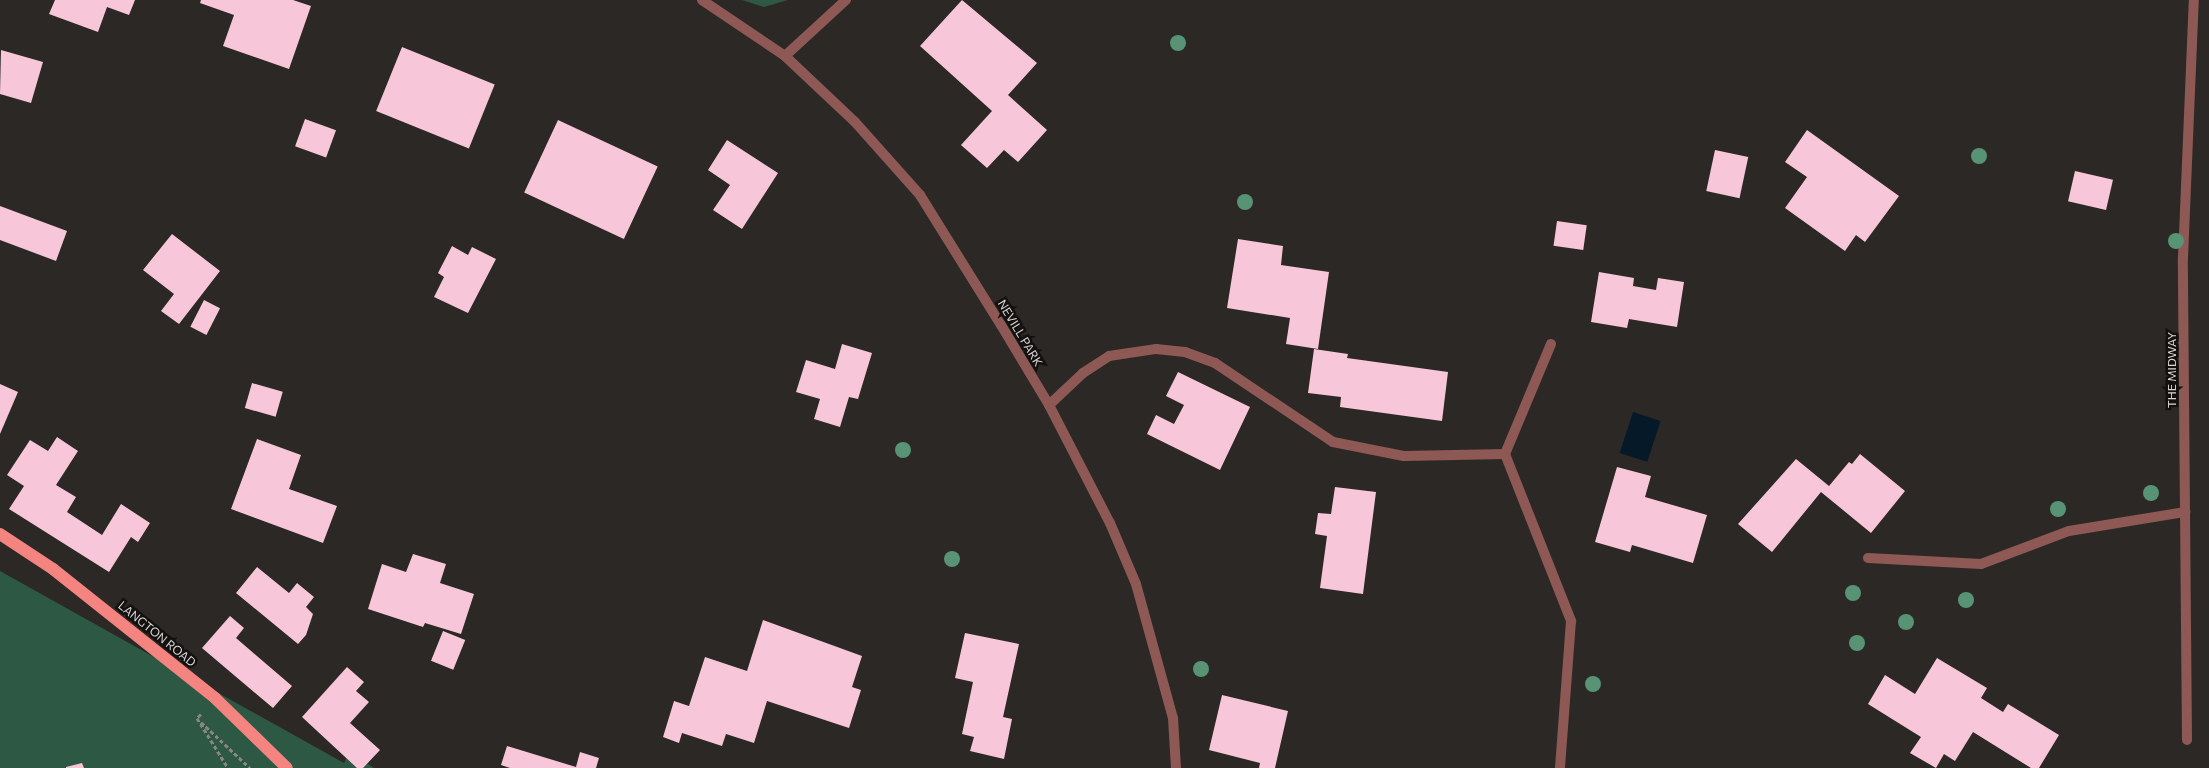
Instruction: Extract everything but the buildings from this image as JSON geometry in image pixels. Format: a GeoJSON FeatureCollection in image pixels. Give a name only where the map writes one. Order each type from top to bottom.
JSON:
{"type":"FeatureCollection","features":[{"type":"Feature","properties":{"kind":"main road","name":"LANGTON ROAD"},"geometry":{"type":"LineString","coordinates":[[0,534],[53,569],[215,698],[287,768]]}},
{"type":"Feature","properties":{"kind":"street","name":"NEVILL PARK"},"geometry":{"type":"LineString","coordinates":[[702,0],[785,56],[855,122],[920,195],[1049,405],[1110,523],[1136,584],[1173,718],[1176,768]]}},
{"type":"Feature","properties":{"kind":"street"},"geometry":{"type":"LineString","coordinates":[[785,56],[846,0]]}},
{"type":"Feature","properties":{"kind":"street","name":"THE MIDWAY"},"geometry":{"type":"LineString","coordinates":[[2188,740],[2183,258],[2194,0]]}},
{"type":"Feature","properties":{"kind":"street"},"geometry":{"type":"LineString","coordinates":[[1551,344],[1505,454],[1572,621],[1560,768]]}},
{"type":"Feature","properties":{"kind":"street"},"geometry":{"type":"LineString","coordinates":[[1049,405],[1083,373],[1109,356],[1156,349],[1185,352],[1215,363],[1320,436],[1334,442],[1404,456],[1505,454]]}},
{"type":"Feature","properties":{"kind":"street"},"geometry":{"type":"LineString","coordinates":[[1868,558],[1981,564],[2069,531],[2185,512]]}},
{"type":"Feature","properties":{"kind":"path"},"geometry":{"type":"LineString","coordinates":[[197,718],[215,698]]}},
{"type":"Feature","properties":{"kind":"path"},"geometry":{"type":"LineString","coordinates":[[197,718],[228,768]]}},
{"type":"Feature","properties":{"kind":"path"},"geometry":{"type":"LineString","coordinates":[[197,718],[250,768]]}},
{"type":"Feature","properties":{"kind":"green space"},"geometry":{"type":"Polygon","coordinates":[[[742,0],[788,0],[764,7],[742,0]]]}},
{"type":"Feature","properties":{"kind":"green space"},"geometry":{"type":"Polygon","coordinates":[[[0,571],[344,763],[349,752],[374,768],[0,768],[0,571]]]}},
{"type":"Feature","properties":{"kind":"water"},"geometry":{"type":"Polygon","coordinates":[[[1633,412],[1661,421],[1647,462],[1620,453],[1633,412]]]}}]}
